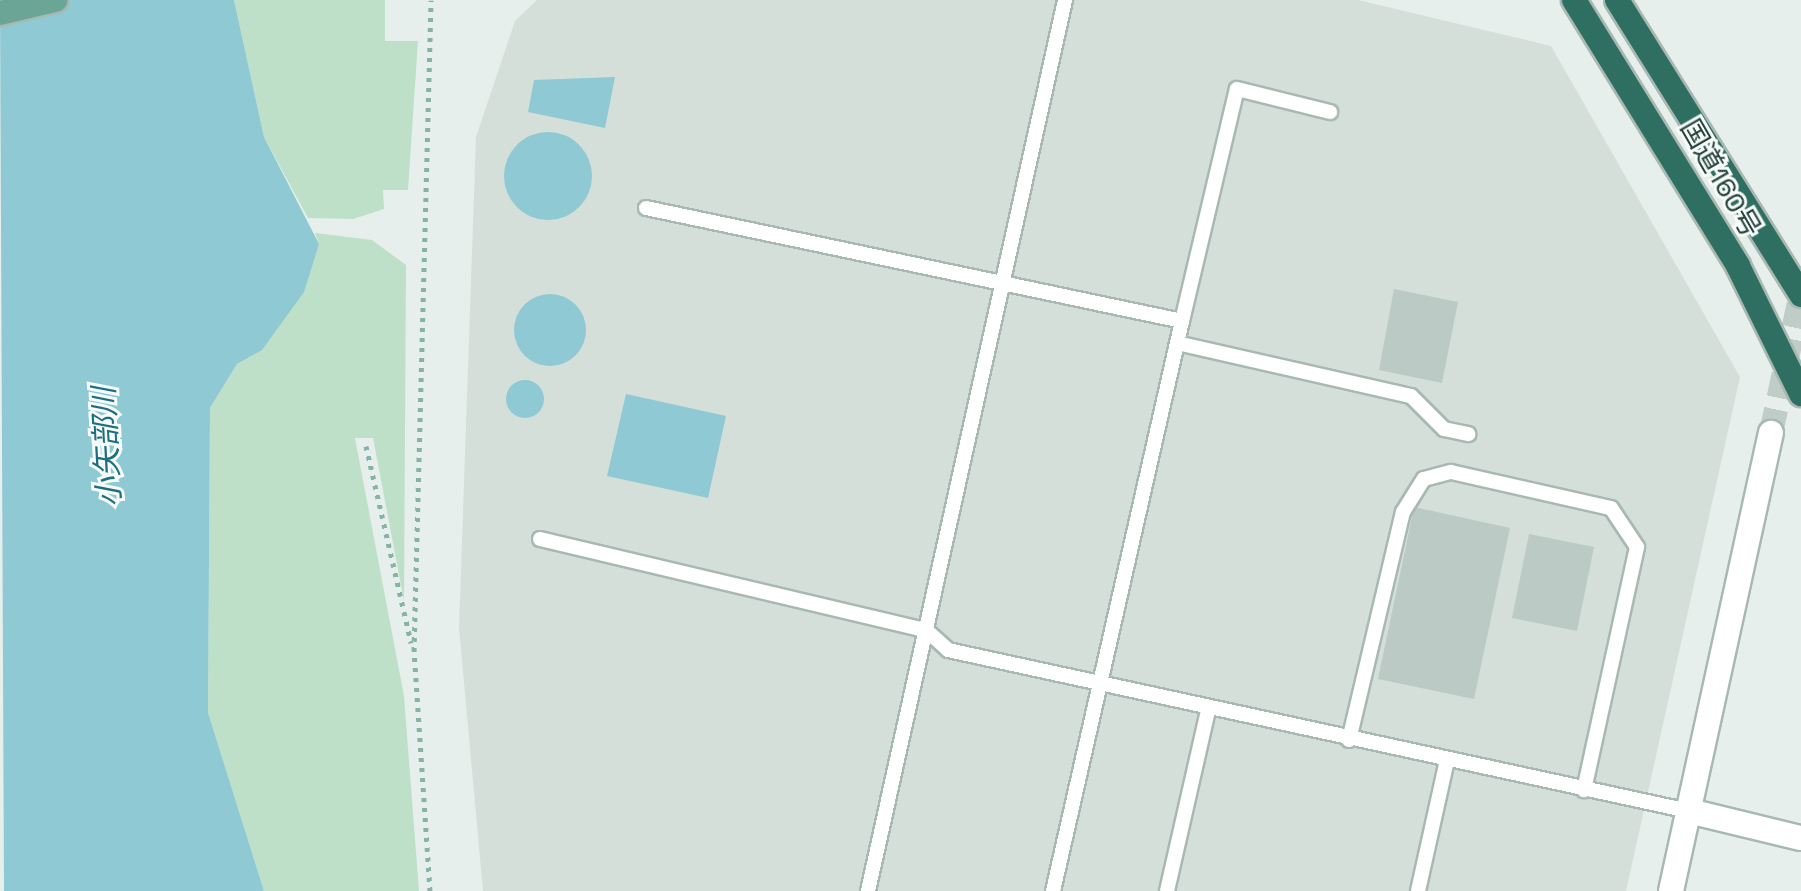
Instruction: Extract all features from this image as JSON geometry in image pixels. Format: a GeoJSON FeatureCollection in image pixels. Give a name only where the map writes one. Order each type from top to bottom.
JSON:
{"type":"FeatureCollection","features":[{"type":"Feature","properties":{"kind":"highway","name":"国道160号"},"geometry":{"type":"LineString","coordinates":[[1574,0],[1738,266],[1801,394]]}},
{"type":"Feature","properties":{"kind":"highway","name":"国道160号"},"geometry":{"type":"LineString","coordinates":[[1617,0],[1801,295]]}},
{"type":"Feature","properties":{"kind":"main road"},"geometry":{"type":"LineString","coordinates":[[0,13],[55,0]]}},
{"type":"Feature","properties":{"kind":"street"},"geometry":{"type":"LineString","coordinates":[[1671,891],[1771,433]]}},
{"type":"Feature","properties":{"kind":"street"},"geometry":{"type":"LineString","coordinates":[[1689,811],[1743,831],[1801,838]]}},
{"type":"Feature","properties":{"kind":"lane"},"geometry":{"type":"LineString","coordinates":[[868,891],[1065,0]]}},
{"type":"Feature","properties":{"kind":"lane"},"geometry":{"type":"LineString","coordinates":[[1053,891],[1237,89],[1330,112]]}},
{"type":"Feature","properties":{"kind":"lane"},"geometry":{"type":"LineString","coordinates":[[646,208],[1003,280],[1182,321]]}},
{"type":"Feature","properties":{"kind":"lane"},"geometry":{"type":"LineString","coordinates":[[1177,343],[1411,396],[1444,429],[1468,434]]}},
{"type":"Feature","properties":{"kind":"lane"},"geometry":{"type":"LineString","coordinates":[[1349,740],[1403,512],[1424,479],[1456,468],[1594,498],[1611,508],[1637,547],[1584,790]]}},
{"type":"Feature","properties":{"kind":"lane"},"geometry":{"type":"LineString","coordinates":[[540,539],[926,630],[948,650],[1208,710],[1689,811]]}},
{"type":"Feature","properties":{"kind":"lane"},"geometry":{"type":"LineString","coordinates":[[1167,891],[1208,710]]}},
{"type":"Feature","properties":{"kind":"lane"},"geometry":{"type":"LineString","coordinates":[[1418,891],[1447,760]]}},
{"type":"Feature","properties":{"kind":"path"},"geometry":{"type":"LineString","coordinates":[[430,891],[414,651],[431,0]]}},
{"type":"Feature","properties":{"kind":"path"},"geometry":{"type":"LineString","coordinates":[[366,446],[414,651]]}},
{"type":"Feature","properties":{"kind":"shaded area"},"geometry":{"type":"Polygon","coordinates":[[[537,0],[1358,0],[1551,46],[1740,377],[1626,891],[483,891],[459,628],[476,137],[515,21],[537,0]]]}},
{"type":"Feature","properties":{"kind":"green space"},"geometry":{"type":"Polygon","coordinates":[[[234,0],[385,0],[385,41],[418,41],[408,190],[383,190],[384,209],[353,219],[308,218],[264,137],[234,0]]]}},
{"type":"Feature","properties":{"kind":"green space"},"geometry":{"type":"Polygon","coordinates":[[[315,233],[372,240],[406,265],[404,601],[373,438],[355,438],[404,696],[419,891],[264,891],[208,714],[210,408],[237,364],[262,349],[319,244],[315,233]]]}},
{"type":"Feature","properties":{"kind":"water","name":"小矢部川"},"geometry":{"type":"Polygon","coordinates":[[[0,0],[234,0],[264,137],[319,244],[304,292],[262,350],[237,364],[210,408],[208,713],[264,891],[4,891],[0,0]]]}},
{"type":"Feature","properties":{"kind":"water"},"geometry":{"type":"Polygon","coordinates":[[[615,77],[605,128],[528,112],[534,80],[615,77]]]}},
{"type":"Feature","properties":{"kind":"water"},"geometry":{"type":"Polygon","coordinates":[[[548,132],[565,135],[579,145],[589,159],[592,176],[589,193],[579,207],[565,217],[548,220],[531,217],[517,207],[507,193],[504,176],[507,159],[517,145],[531,135],[548,132]]]}},
{"type":"Feature","properties":{"kind":"water"},"geometry":{"type":"Polygon","coordinates":[[[557,294],[576,304],[584,316],[584,344],[576,356],[564,364],[543,366],[524,356],[516,344],[514,323],[524,304],[536,296],[557,294]]]}},
{"type":"Feature","properties":{"kind":"water"},"geometry":{"type":"Polygon","coordinates":[[[525,380],[538,386],[544,399],[538,412],[525,418],[512,412],[506,399],[512,386],[525,380]]]}},
{"type":"Feature","properties":{"kind":"water"},"geometry":{"type":"Polygon","coordinates":[[[626,394],[726,416],[708,498],[607,476],[626,394]]]}},
{"type":"Feature","properties":{"kind":"building"},"geometry":{"type":"Polygon","coordinates":[[[1394,289],[1458,302],[1442,383],[1379,370],[1394,289]]]}},
{"type":"Feature","properties":{"kind":"building"},"geometry":{"type":"Polygon","coordinates":[[[1414,507],[1510,528],[1474,699],[1378,679],[1414,507]]]}},
{"type":"Feature","properties":{"kind":"building"},"geometry":{"type":"Polygon","coordinates":[[[1529,534],[1594,547],[1577,631],[1512,618],[1529,534]]]}},
{"type":"Feature","properties":{"kind":"tunnel"},"geometry":{"type":"LineString","coordinates":[[1771,433],[1801,293]]}}]}
